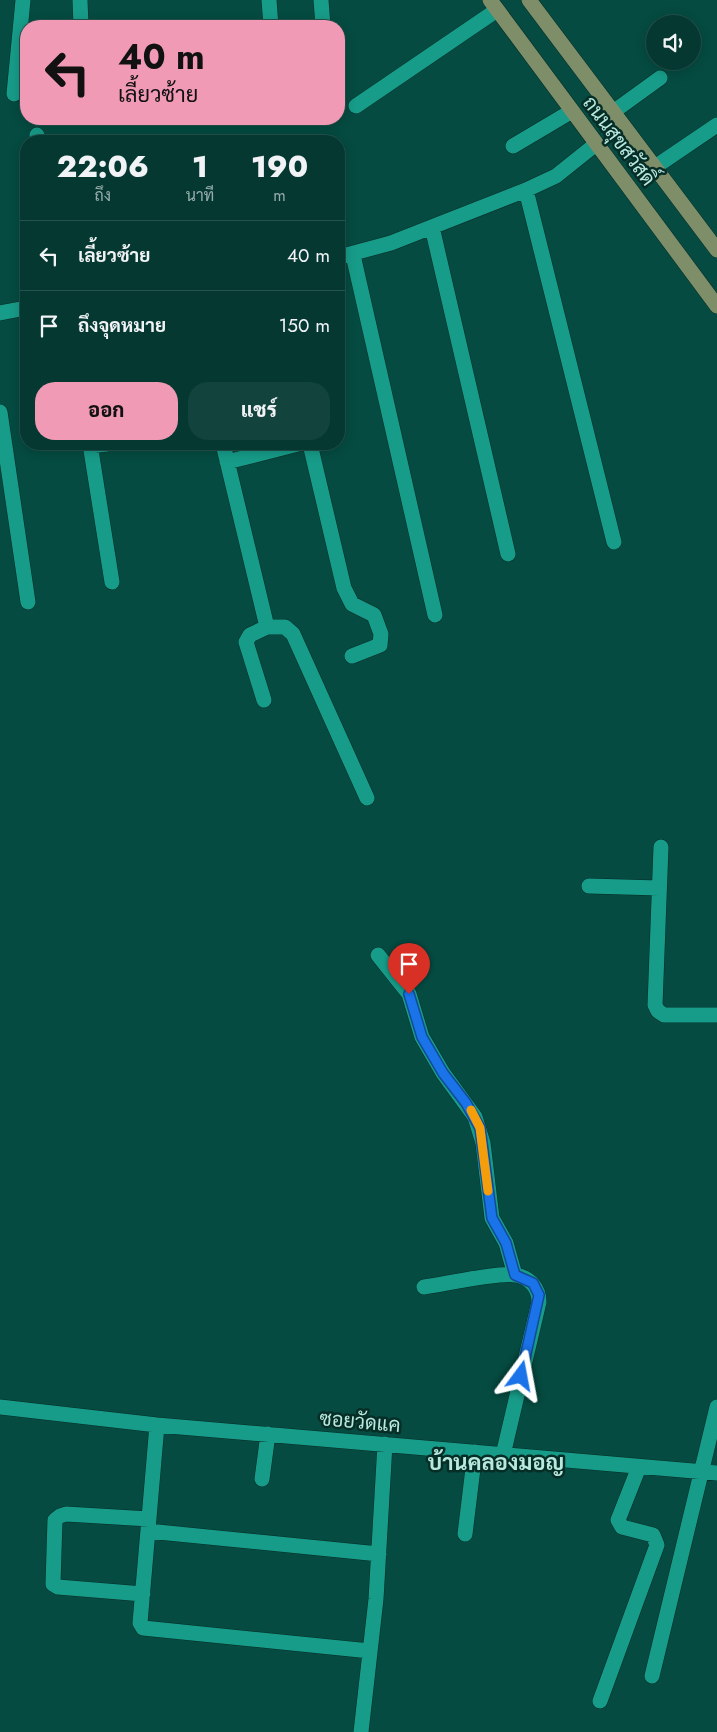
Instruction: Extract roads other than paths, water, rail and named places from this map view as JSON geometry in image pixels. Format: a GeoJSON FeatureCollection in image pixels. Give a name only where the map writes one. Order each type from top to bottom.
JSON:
{"type":"FeatureCollection","features":[{"type":"Feature","properties":{"kind":"main road","name":"ถนนสุขสวัสดิ์"},"geometry":{"type":"LineString","coordinates":[[530,0],[717,250]]}},
{"type":"Feature","properties":{"kind":"main road","name":"ถนนสุขสวัสดิ์"},"geometry":{"type":"LineString","coordinates":[[494,5],[717,306]]}},
{"type":"Feature","properties":{"kind":"street"},"geometry":{"type":"LineString","coordinates":[[21,20],[23,0]]}},
{"type":"Feature","properties":{"kind":"street"},"geometry":{"type":"LineString","coordinates":[[80,0],[81,20]]}},
{"type":"Feature","properties":{"kind":"street"},"geometry":{"type":"LineString","coordinates":[[269,0],[271,20]]}},
{"type":"Feature","properties":{"kind":"street"},"geometry":{"type":"LineString","coordinates":[[321,0],[322,20]]}},
{"type":"Feature","properties":{"kind":"street"},"geometry":{"type":"LineString","coordinates":[[356,106],[494,5]]}},
{"type":"Feature","properties":{"kind":"street"},"geometry":{"type":"LineString","coordinates":[[14,94],[20,31]]}},
{"type":"Feature","properties":{"kind":"street"},"geometry":{"type":"LineString","coordinates":[[614,112],[660,78]]}},
{"type":"Feature","properties":{"kind":"street"},"geometry":{"type":"LineString","coordinates":[[513,146],[572,111]]}},
{"type":"Feature","properties":{"kind":"street"},"geometry":{"type":"LineString","coordinates":[[654,167],[717,125]]}},
{"type":"Feature","properties":{"kind":"street"},"geometry":{"type":"LineString","coordinates":[[435,615],[346,256],[384,246],[526,190],[556,176],[596,144]]}},
{"type":"Feature","properties":{"kind":"street"},"geometry":{"type":"LineString","coordinates":[[526,190],[614,542]]}},
{"type":"Feature","properties":{"kind":"street"},"geometry":{"type":"LineString","coordinates":[[432,227],[508,554]]}},
{"type":"Feature","properties":{"kind":"street"},"geometry":{"type":"LineString","coordinates":[[0,313],[20,309]]}},
{"type":"Feature","properties":{"kind":"street"},"geometry":{"type":"LineString","coordinates":[[0,412],[28,602]]}},
{"type":"Feature","properties":{"kind":"street"},"geometry":{"type":"LineString","coordinates":[[91,450],[112,582]]}},
{"type":"Feature","properties":{"kind":"street"},"geometry":{"type":"LineString","coordinates":[[225,450],[266,627]]}},
{"type":"Feature","properties":{"kind":"street"},"geometry":{"type":"LineString","coordinates":[[228,462],[275,450]]}},
{"type":"Feature","properties":{"kind":"street"},"geometry":{"type":"LineString","coordinates":[[311,450],[344,588],[352,604],[374,615],[381,634],[380,644],[352,656]]}},
{"type":"Feature","properties":{"kind":"street"},"geometry":{"type":"LineString","coordinates":[[264,700],[246,642],[250,635],[266,627],[285,627],[293,634],[367,798]]}},
{"type":"Feature","properties":{"kind":"street"},"geometry":{"type":"LineString","coordinates":[[661,847],[655,1005],[658,1012],[664,1015],[717,1015]]}},
{"type":"Feature","properties":{"kind":"street"},"geometry":{"type":"LineString","coordinates":[[589,886],[659,888]]}},
{"type":"Feature","properties":{"kind":"street"},"geometry":{"type":"LineString","coordinates":[[378,955],[409,994],[422,1037],[443,1073],[475,1117],[483,1142],[492,1218],[506,1243],[515,1275]]}},
{"type":"Feature","properties":{"kind":"street"},"geometry":{"type":"LineString","coordinates":[[424,1287],[515,1275],[533,1283],[539,1295],[539,1302],[503,1455]]}},
{"type":"Feature","properties":{"kind":"street","name":"ซอยวัดแค"},"geometry":{"type":"LineString","coordinates":[[0,1407],[157,1425],[710,1473]]}},
{"type":"Feature","properties":{"kind":"street"},"geometry":{"type":"LineString","coordinates":[[652,1676],[710,1473],[717,1407]]}},
{"type":"Feature","properties":{"kind":"street"},"geometry":{"type":"LineString","coordinates":[[157,1425],[140,1623],[143,1628],[370,1651]]}},
{"type":"Feature","properties":{"kind":"street"},"geometry":{"type":"LineString","coordinates":[[262,1479],[268,1434]]}},
{"type":"Feature","properties":{"kind":"street"},"geometry":{"type":"LineString","coordinates":[[361,1732],[370,1651],[385,1444]]}},
{"type":"Feature","properties":{"kind":"street"},"geometry":{"type":"LineString","coordinates":[[465,1534],[475,1452]]}},
{"type":"Feature","properties":{"kind":"street"},"geometry":{"type":"LineString","coordinates":[[600,1701],[657,1545],[653,1535],[622,1527],[618,1520],[639,1467]]}},
{"type":"Feature","properties":{"kind":"street"},"geometry":{"type":"LineString","coordinates":[[143,1594],[58,1587],[53,1584],[55,1520],[66,1514],[378,1554]]}},
{"type":"Feature","properties":{"kind":"district","name":"บ้านคลองมอญ"},"geometry":{"type":"Point","coordinates":[496,1462]}}]}
